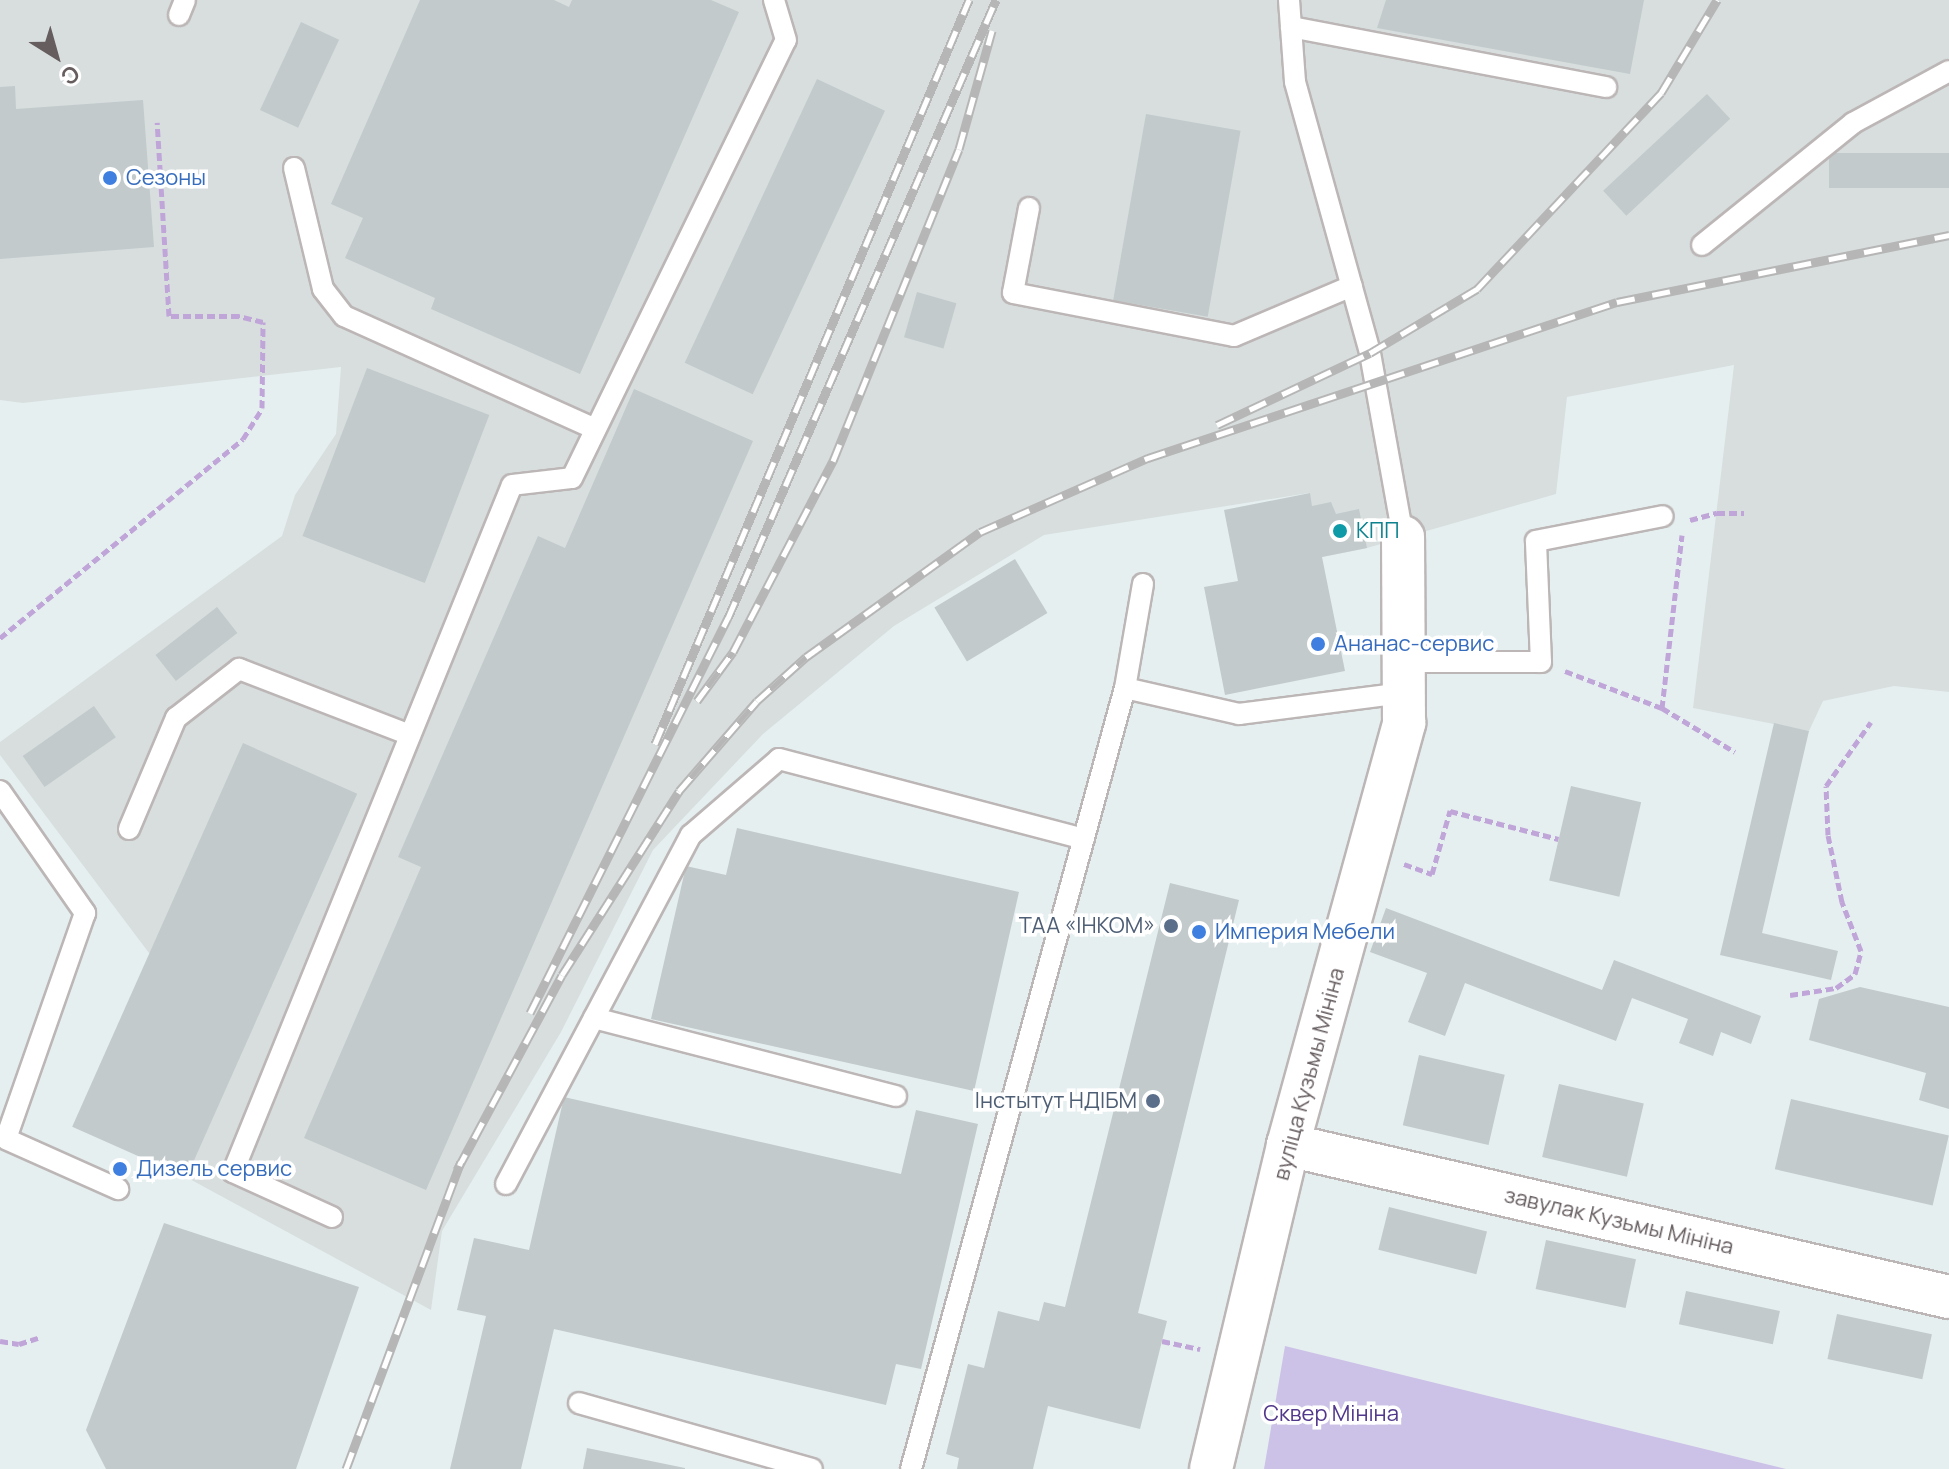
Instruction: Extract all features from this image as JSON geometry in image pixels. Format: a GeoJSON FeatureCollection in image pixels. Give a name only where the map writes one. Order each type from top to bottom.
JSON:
{"type":"FeatureCollection","features":[{"type":"Feature","properties":{"kind":"street","name":"вуліца Кузьмы Мініна"},"geometry":{"type":"LineString","coordinates":[[1211,1469],[1288,1145],[1404,723],[1403,537]]}},
{"type":"Feature","properties":{"kind":"street","name":"завулак Кузьмы Мініна"},"geometry":{"type":"LineString","coordinates":[[1288,1145],[1949,1297]]}},
{"type":"Feature","properties":{"kind":"lane"},"geometry":{"type":"LineString","coordinates":[[332,1217],[233,1172],[512,485],[572,478],[786,40],[774,0]]}},
{"type":"Feature","properties":{"kind":"lane"},"geometry":{"type":"LineString","coordinates":[[1289,0],[1295,82],[1370,353],[1403,537]]}},
{"type":"Feature","properties":{"kind":"lane"},"geometry":{"type":"LineString","coordinates":[[1291,27],[1606,87]]}},
{"type":"Feature","properties":{"kind":"lane"},"geometry":{"type":"LineString","coordinates":[[1702,245],[1853,123],[1949,71]]}},
{"type":"Feature","properties":{"kind":"lane"},"geometry":{"type":"LineString","coordinates":[[294,168],[323,289],[344,316],[595,429]]}},
{"type":"Feature","properties":{"kind":"lane"},"geometry":{"type":"LineString","coordinates":[[1029,208],[1013,293],[1234,336],[1352,286]]}},
{"type":"Feature","properties":{"kind":"lane"},"geometry":{"type":"LineString","coordinates":[[1125,688],[1239,714],[1404,678],[1541,662],[1536,541],[1663,516]]}},
{"type":"Feature","properties":{"kind":"lane"},"geometry":{"type":"LineString","coordinates":[[911,1469],[1125,688],[1143,584]]}},
{"type":"Feature","properties":{"kind":"lane"},"geometry":{"type":"LineString","coordinates":[[129,829],[176,718],[239,669],[410,735]]}},
{"type":"Feature","properties":{"kind":"lane"},"geometry":{"type":"LineString","coordinates":[[506,1184],[691,835],[779,759],[1084,839]]}},
{"type":"Feature","properties":{"kind":"lane"},"geometry":{"type":"LineString","coordinates":[[0,791],[85,913],[6,1139],[118,1189]]}},
{"type":"Feature","properties":{"kind":"lane"},"geometry":{"type":"LineString","coordinates":[[594,1018],[896,1096]]}},
{"type":"Feature","properties":{"kind":"lane"},"geometry":{"type":"LineString","coordinates":[[579,1403],[777,1464],[812,1469]]}},
{"type":"Feature","properties":{"kind":"path"},"geometry":{"type":"LineString","coordinates":[[0,638],[243,439],[262,408],[263,322],[239,316],[169,316],[157,122]]}},
{"type":"Feature","properties":{"kind":"path"},"geometry":{"type":"LineString","coordinates":[[1662,708],[1684,522]]}},
{"type":"Feature","properties":{"kind":"path"},"geometry":{"type":"LineString","coordinates":[[1541,662],[1662,708],[1704,729],[1735,752]]}},
{"type":"Feature","properties":{"kind":"path"},"geometry":{"type":"LineString","coordinates":[[1790,995],[1836,988],[1855,974],[1861,951],[1842,902],[1828,835],[1826,786],[1871,722]]}},
{"type":"Feature","properties":{"kind":"path"},"geometry":{"type":"LineString","coordinates":[[1389,858],[1432,874],[1450,811],[1558,839]]}},
{"type":"Feature","properties":{"kind":"path"},"geometry":{"type":"LineString","coordinates":[[0,1341],[19,1344],[38,1338]]}},
{"type":"Feature","properties":{"kind":"path"},"geometry":{"type":"LineString","coordinates":[[1162,1341],[1214,1352]]}},
{"type":"Feature","properties":{"kind":"shaded area"},"geometry":{"type":"Polygon","coordinates":[[[0,0],[1949,0],[1949,692],[1894,686],[1823,701],[1809,731],[1693,708],[1734,365],[1567,397],[1556,494],[1367,548],[1322,557],[1309,493],[1044,535],[894,626],[763,734],[653,850],[561,1032],[442,1231],[431,1310],[184,1176],[262,1004],[149,953],[0,755],[0,742],[282,536],[295,495],[336,434],[341,367],[23,403],[0,400],[0,0]]]}},
{"type":"Feature","properties":{"kind":"green space","name":"Сквер Мініна"},"geometry":{"type":"Polygon","coordinates":[[[1285,1346],[1786,1469],[1264,1469],[1285,1346]]]}},
{"type":"Feature","properties":{"kind":"building"},"geometry":{"type":"Polygon","coordinates":[[[420,0],[554,0],[569,7],[572,0],[711,0],[739,12],[580,374],[431,309],[435,298],[345,258],[363,218],[331,204],[420,0]]]}},
{"type":"Feature","properties":{"kind":"building"},"geometry":{"type":"Polygon","coordinates":[[[1386,0],[1644,0],[1630,74],[1377,28],[1386,0]]]}},
{"type":"Feature","properties":{"kind":"building"},"geometry":{"type":"Polygon","coordinates":[[[301,22],[339,40],[298,128],[260,110],[301,22]]]}},
{"type":"Feature","properties":{"kind":"building"},"geometry":{"type":"Polygon","coordinates":[[[817,79],[885,111],[753,394],[685,363],[817,79]]]}},
{"type":"Feature","properties":{"kind":"building"},"geometry":{"type":"Polygon","coordinates":[[[15,86],[16,109],[143,100],[154,247],[0,259],[0,87],[15,86]]]}},
{"type":"Feature","properties":{"kind":"building"},"geometry":{"type":"Polygon","coordinates":[[[1707,94],[1730,119],[1626,216],[1603,191],[1707,94]]]}},
{"type":"Feature","properties":{"kind":"building"},"geometry":{"type":"Polygon","coordinates":[[[1146,114],[1241,131],[1208,317],[1113,300],[1146,114]]]}},
{"type":"Feature","properties":{"kind":"building"},"geometry":{"type":"Polygon","coordinates":[[[1829,153],[1949,153],[1949,188],[1829,188],[1829,153]]]}},
{"type":"Feature","properties":{"kind":"building"},"geometry":{"type":"Polygon","coordinates":[[[917,292],[956,303],[943,348],[904,337],[917,292]]]}},
{"type":"Feature","properties":{"kind":"building"},"geometry":{"type":"Polygon","coordinates":[[[367,368],[489,415],[425,583],[302,536],[367,368]]]}},
{"type":"Feature","properties":{"kind":"building"},"geometry":{"type":"Polygon","coordinates":[[[634,389],[753,441],[426,1190],[304,1138],[421,867],[398,857],[538,536],[565,548],[634,389]]]}},
{"type":"Feature","properties":{"kind":"building"},"geometry":{"type":"Polygon","coordinates":[[[1310,493],[1312,506],[1331,502],[1336,514],[1359,509],[1367,548],[1322,557],[1345,671],[1225,695],[1204,587],[1238,581],[1224,510],[1310,493]]]}},
{"type":"Feature","properties":{"kind":"building"},"geometry":{"type":"Polygon","coordinates":[[[1015,559],[1047,613],[967,661],[934,607],[1015,559]]]}},
{"type":"Feature","properties":{"kind":"building"},"geometry":{"type":"Polygon","coordinates":[[[217,607],[237,633],[176,681],[156,655],[217,607]]]}},
{"type":"Feature","properties":{"kind":"building"},"geometry":{"type":"Polygon","coordinates":[[[94,706],[116,737],[45,787],[23,756],[94,706]]]}},
{"type":"Feature","properties":{"kind":"building"},"geometry":{"type":"Polygon","coordinates":[[[1774,723],[1809,731],[1762,933],[1838,951],[1831,980],[1720,955],[1774,723]]]}},
{"type":"Feature","properties":{"kind":"building"},"geometry":{"type":"Polygon","coordinates":[[[243,743],[357,794],[186,1178],[72,1127],[243,743]]]}},
{"type":"Feature","properties":{"kind":"building"},"geometry":{"type":"Polygon","coordinates":[[[1571,786],[1641,802],[1619,897],[1549,881],[1571,786]]]}},
{"type":"Feature","properties":{"kind":"building"},"geometry":{"type":"Polygon","coordinates":[[[737,828],[1019,892],[974,1091],[651,1019],[686,866],[726,875],[737,828]]]}},
{"type":"Feature","properties":{"kind":"building","name":"Інстытут НДІБМ"},"geometry":{"type":"Polygon","coordinates":[[[1170,883],[1239,900],[1138,1313],[1167,1321],[1140,1429],[1048,1406],[1033,1469],[957,1469],[959,1458],[946,1454],[968,1364],[984,1368],[998,1311],[1039,1321],[1044,1302],[1065,1307],[1170,883]]]}},
{"type":"Feature","properties":{"kind":"building"},"geometry":{"type":"Polygon","coordinates":[[[1386,908],[1602,990],[1614,960],[1761,1016],[1751,1044],[1721,1032],[1713,1056],[1679,1043],[1688,1019],[1632,998],[1616,1041],[1465,983],[1445,1036],[1408,1022],[1427,973],[1370,952],[1386,908]]]}},
{"type":"Feature","properties":{"kind":"building"},"geometry":{"type":"Polygon","coordinates":[[[1860,987],[1949,1007],[1949,1109],[1919,1100],[1926,1073],[1809,1040],[1819,999],[1860,987]]]}},
{"type":"Feature","properties":{"kind":"building"},"geometry":{"type":"Polygon","coordinates":[[[1419,1055],[1505,1075],[1489,1145],[1403,1125],[1419,1055]]]}},
{"type":"Feature","properties":{"kind":"building"},"geometry":{"type":"Polygon","coordinates":[[[1559,1084],[1644,1104],[1627,1177],[1542,1157],[1559,1084]]]}},
{"type":"Feature","properties":{"kind":"building"},"geometry":{"type":"Polygon","coordinates":[[[564,1097],[901,1174],[916,1110],[978,1124],[921,1369],[896,1364],[886,1405],[554,1329],[521,1469],[450,1469],[486,1316],[457,1310],[474,1238],[529,1250],[564,1097]]]}},
{"type":"Feature","properties":{"kind":"building"},"geometry":{"type":"Polygon","coordinates":[[[1791,1099],[1949,1135],[1933,1206],[1775,1169],[1791,1099]]]}},
{"type":"Feature","properties":{"kind":"building"},"geometry":{"type":"Polygon","coordinates":[[[1389,1207],[1487,1231],[1476,1274],[1378,1250],[1389,1207]]]}},
{"type":"Feature","properties":{"kind":"building"},"geometry":{"type":"Polygon","coordinates":[[[164,1223],[359,1287],[296,1469],[106,1469],[86,1430],[164,1223]]]}},
{"type":"Feature","properties":{"kind":"building"},"geometry":{"type":"Polygon","coordinates":[[[1546,1240],[1636,1259],[1626,1308],[1536,1289],[1546,1240]]]}},
{"type":"Feature","properties":{"kind":"building"},"geometry":{"type":"Polygon","coordinates":[[[1686,1291],[1780,1311],[1773,1344],[1679,1324],[1686,1291]]]}},
{"type":"Feature","properties":{"kind":"building"},"geometry":{"type":"Polygon","coordinates":[[[1837,1314],[1932,1334],[1922,1379],[1827,1359],[1837,1314]]]}},
{"type":"Feature","properties":{"kind":"building"},"geometry":{"type":"Polygon","coordinates":[[[587,1448],[685,1468],[685,1469],[583,1469],[587,1448]]]}},
{"type":"Feature","properties":{"kind":"railway"},"geometry":{"type":"LineString","coordinates":[[655,744],[969,0]]}},
{"type":"Feature","properties":{"kind":"railway"},"geometry":{"type":"LineString","coordinates":[[530,1013],[728,618],[996,0]]}},
{"type":"Feature","properties":{"kind":"railway"},"geometry":{"type":"LineString","coordinates":[[1217,425],[1370,353],[1477,289],[1661,93],[1717,0]]}},
{"type":"Feature","properties":{"kind":"railway"},"geometry":{"type":"LineString","coordinates":[[697,701],[733,652],[833,461],[959,149],[992,31]]}},
{"type":"Feature","properties":{"kind":"railway"},"geometry":{"type":"LineString","coordinates":[[457,1170],[562,975],[679,791],[757,701],[806,657],[980,532],[1148,458],[1617,302],[1949,235]]}},
{"type":"Feature","properties":{"kind":"railway"},"geometry":{"type":"LineString","coordinates":[[346,1469],[461,1162]]}},
{"type":"Feature","properties":{"kind":"place","name":"Сезоны"},"geometry":{"type":"Point","coordinates":[110,178]}},
{"type":"Feature","properties":{"kind":"place","name":"КПП"},"geometry":{"type":"Point","coordinates":[1340,531]}},
{"type":"Feature","properties":{"kind":"place","name":"Ананас-сервис"},"geometry":{"type":"Point","coordinates":[1318,644]}},
{"type":"Feature","properties":{"kind":"place","name":"ТАА «ІНКОМ»"},"geometry":{"type":"Point","coordinates":[1171,926]}},
{"type":"Feature","properties":{"kind":"place","name":"Империя Мебели"},"geometry":{"type":"Point","coordinates":[1199,932]}},
{"type":"Feature","properties":{"kind":"place","name":"Інстытут НДІБМ"},"geometry":{"type":"Point","coordinates":[1153,1101]}},
{"type":"Feature","properties":{"kind":"place","name":"Дизель сервис"},"geometry":{"type":"Point","coordinates":[120,1169]}}]}
